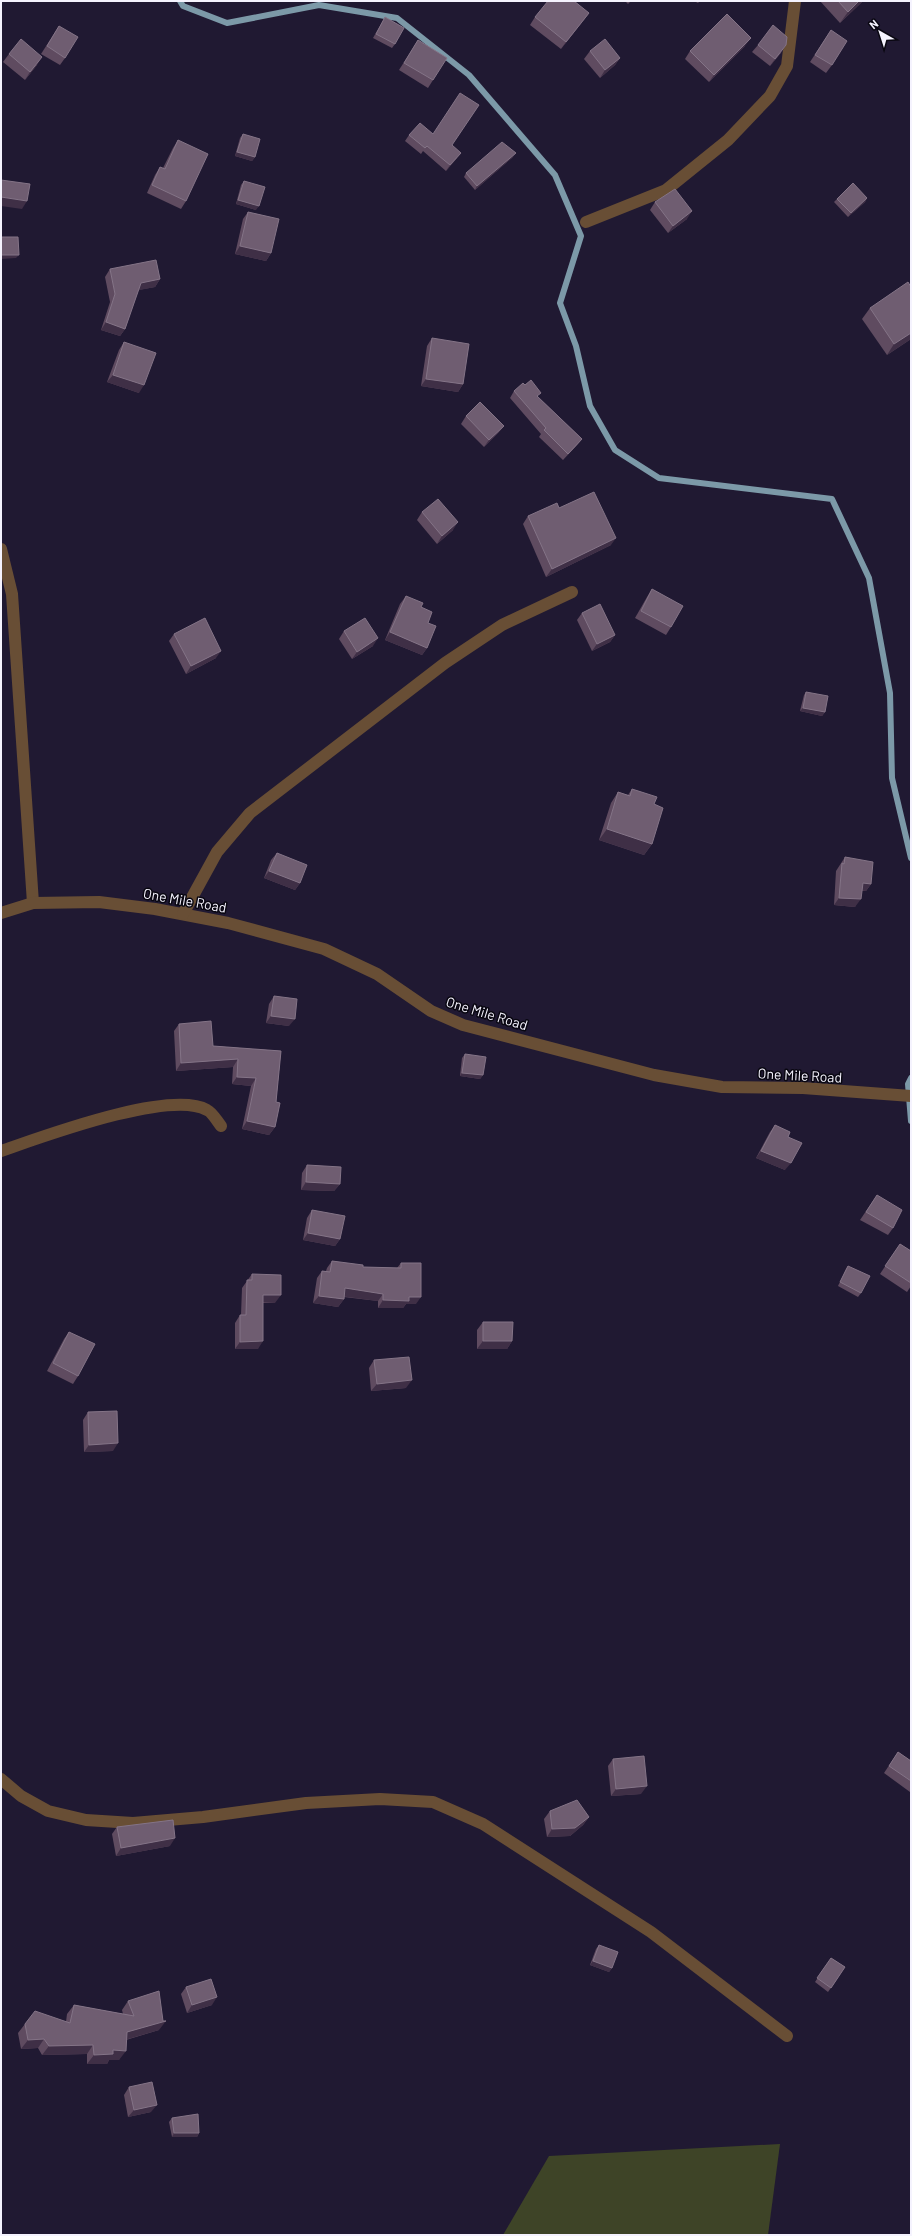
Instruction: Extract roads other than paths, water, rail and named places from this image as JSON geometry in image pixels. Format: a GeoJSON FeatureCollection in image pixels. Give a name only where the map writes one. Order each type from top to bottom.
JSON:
{"type":"FeatureCollection","features":[{"type":"Feature","properties":{"kind":"street"},"geometry":{"type":"LineString","coordinates":[[586,222],[666,190],[728,140],[770,96],[787,66],[795,1]]}},
{"type":"Feature","properties":{"kind":"street"},"geometry":{"type":"LineString","coordinates":[[1,549],[12,594],[33,903]]}},
{"type":"Feature","properties":{"kind":"street"},"geometry":{"type":"LineString","coordinates":[[183,914],[217,852],[250,813],[445,663],[502,625],[572,592]]}},
{"type":"Feature","properties":{"kind":"street","name":"One Mile Road"},"geometry":{"type":"LineString","coordinates":[[1,914],[33,903],[99,902],[183,914],[228,923],[324,949],[377,974],[431,1011],[463,1025],[654,1075],[722,1087],[803,1088],[890,1096],[911,1096]]}},
{"type":"Feature","properties":{"kind":"street"},"geometry":{"type":"LineString","coordinates":[[1,1151],[83,1123],[145,1108],[189,1104],[208,1110],[221,1126]]}},
{"type":"Feature","properties":{"kind":"street"},"geometry":{"type":"LineString","coordinates":[[1,1779],[21,1796],[48,1812],[86,1820],[133,1822],[202,1817],[306,1803],[380,1799],[434,1802],[483,1824],[651,1932],[787,2036]]}},
{"type":"Feature","properties":{"kind":"waterway"},"geometry":{"type":"LineString","coordinates":[[180,1],[183,6],[227,23],[319,5],[397,18],[469,75],[555,175],[581,236],[560,303],[576,346],[590,406],[615,450],[659,478],[832,499],[869,578],[890,693],[892,778],[911,858]]}},
{"type":"Feature","properties":{"kind":"waterway"},"geometry":{"type":"LineString","coordinates":[[911,1078],[908,1084],[911,1121]]}}]}
